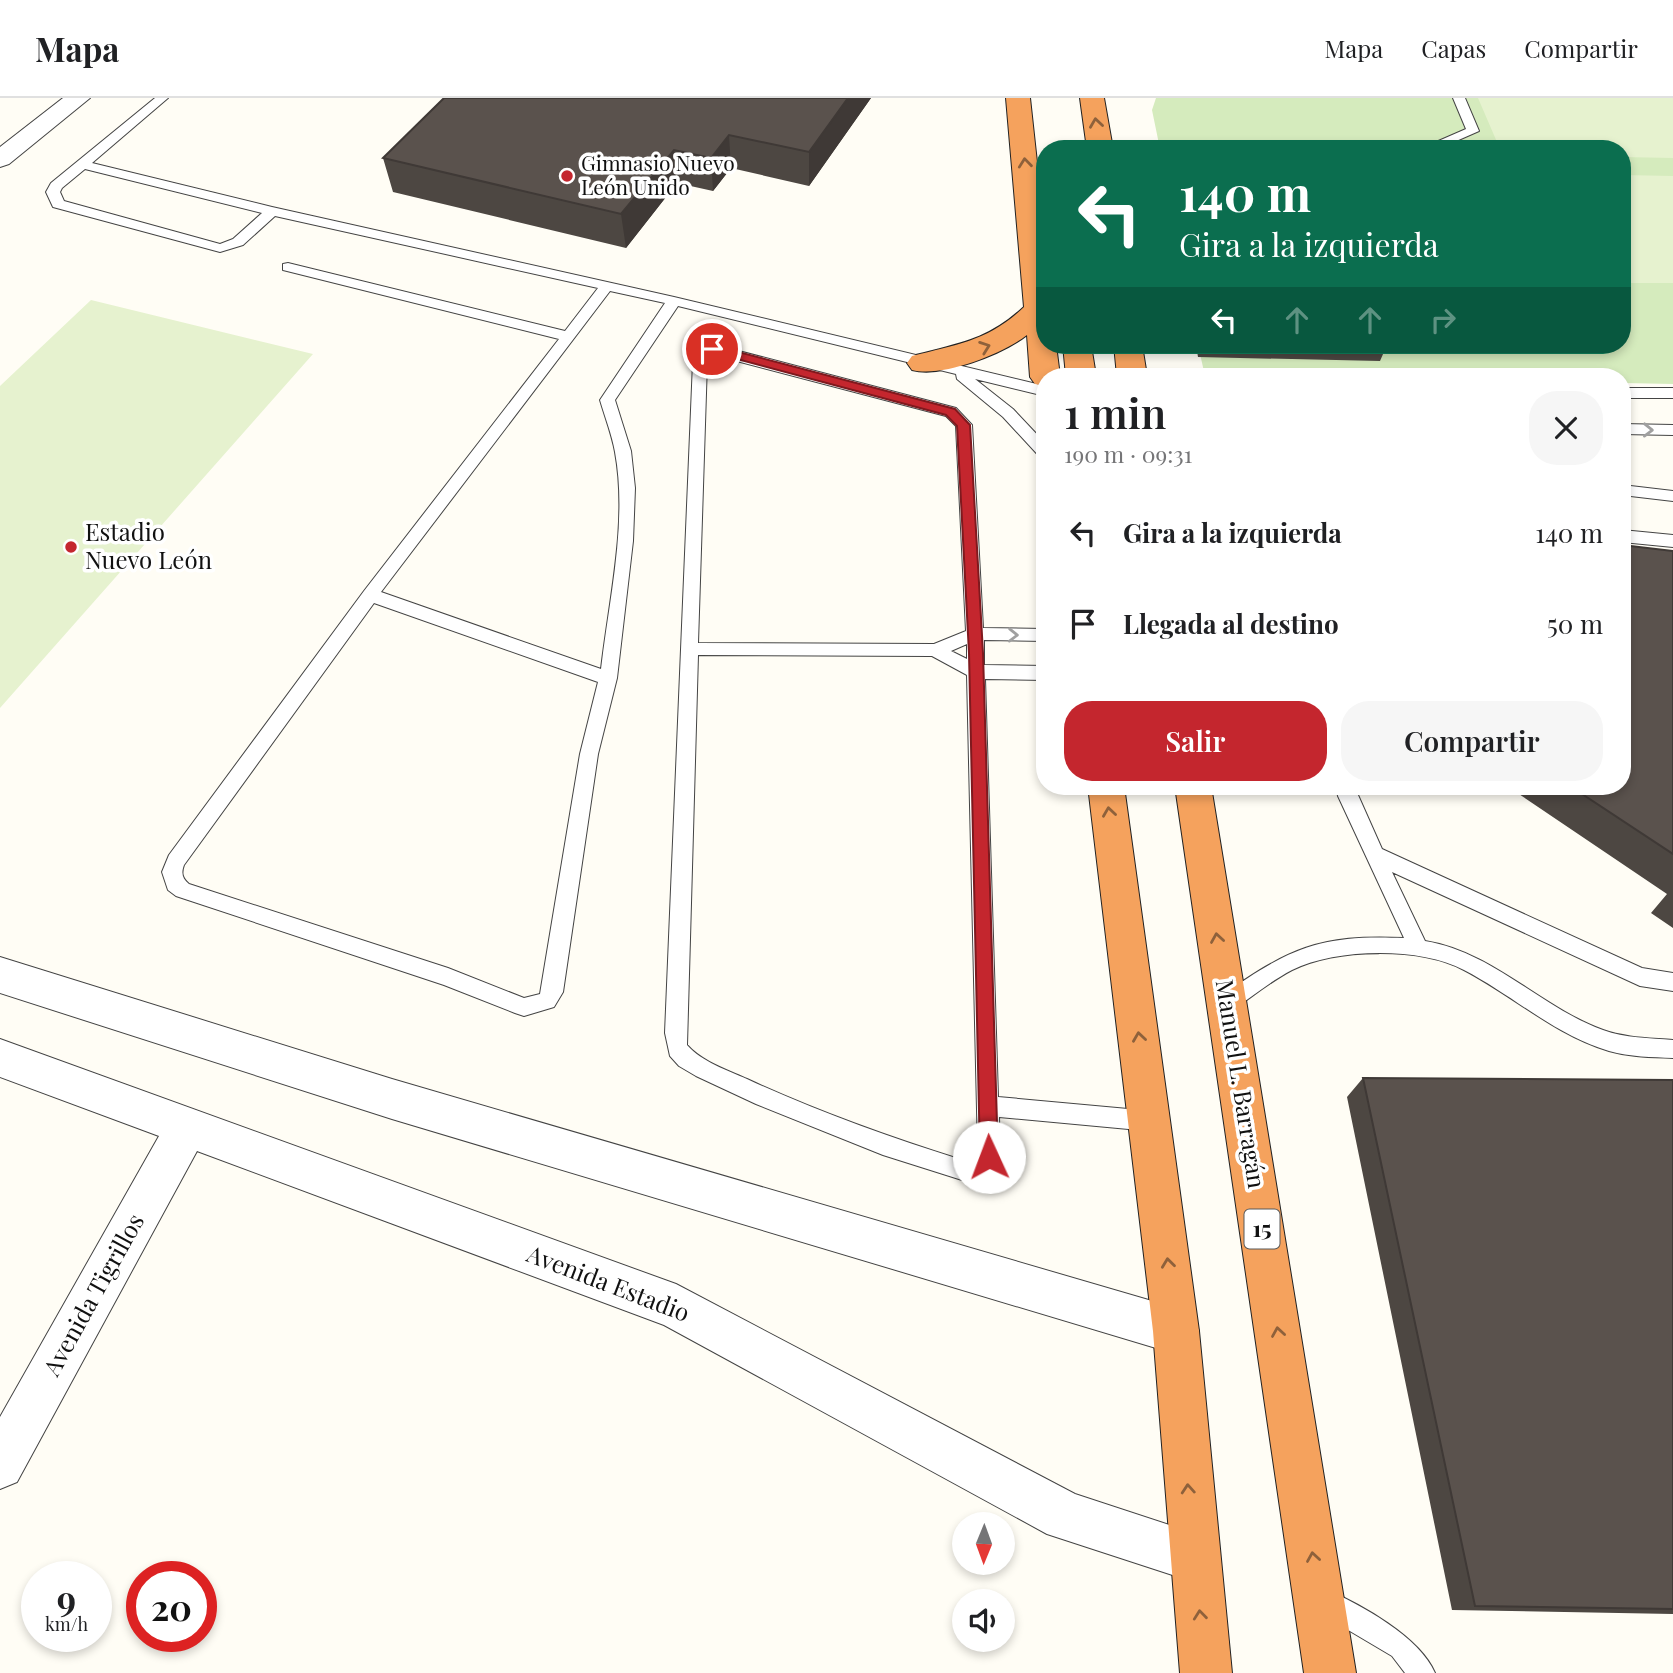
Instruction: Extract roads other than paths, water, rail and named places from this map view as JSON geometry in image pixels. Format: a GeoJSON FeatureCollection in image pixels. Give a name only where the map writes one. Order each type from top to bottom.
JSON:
{"type":"FeatureCollection","features":[{"type":"Feature","properties":{"kind":"highway"},"geometry":{"type":"LineString","coordinates":[[1018,98],[1036,296]]}},
{"type":"Feature","properties":{"kind":"highway"},"geometry":{"type":"LineString","coordinates":[[1092,98],[1099,140]]}},
{"type":"Feature","properties":{"kind":"highway"},"geometry":{"type":"LineString","coordinates":[[1029,197],[1036,208]]}},
{"type":"Feature","properties":{"kind":"highway"},"geometry":{"type":"LineString","coordinates":[[922,363],[958,356],[999,342],[1017,331],[1036,311]]}},
{"type":"Feature","properties":{"kind":"highway"},"geometry":{"type":"LineString","coordinates":[[1107,795],[1176,1331],[1206,1673]]}},
{"type":"Feature","properties":{"kind":"highway","name":"Manuel L. Barragán"},"geometry":{"type":"LineString","coordinates":[[1194,795],[1331,1673]]}},
{"type":"Feature","properties":{"kind":"street"},"geometry":{"type":"LineString","coordinates":[[0,159],[78,98]]}},
{"type":"Feature","properties":{"kind":"street"},"geometry":{"type":"LineString","coordinates":[[0,975],[391,1099],[1176,1331]]}},
{"type":"Feature","properties":{"kind":"street","name":"Avenida Estadio"},"geometry":{"type":"LineString","coordinates":[[0,1058],[676,1307],[1065,1516],[1194,1558]]}},
{"type":"Feature","properties":{"kind":"street","name":"Avenida Tigrillos"},"geometry":{"type":"LineString","coordinates":[[0,1465],[188,1126]]}},
{"type":"Feature","properties":{"kind":"lane"},"geometry":{"type":"LineString","coordinates":[[162,98],[56,186],[53,192],[58,204],[220,248],[238,242],[272,211]]}},
{"type":"Feature","properties":{"kind":"lane"},"geometry":{"type":"LineString","coordinates":[[1450,140],[1473,131],[1459,98]]}},
{"type":"Feature","properties":{"kind":"lane"},"geometry":{"type":"LineString","coordinates":[[82,164],[272,211],[674,301],[1036,389]]}},
{"type":"Feature","properties":{"kind":"lane"},"geometry":{"type":"LineString","coordinates":[[288,267],[567,336]]}},
{"type":"Feature","properties":{"kind":"lane"},"geometry":{"type":"LineString","coordinates":[[607,286],[370,596],[176,860],[172,872],[175,884],[183,890],[448,977],[524,1007],[547,1001],[553,992],[589,754],[608,678],[625,541],[627,488],[623,451],[607,400],[674,301]]}},
{"type":"Feature","properties":{"kind":"lane"},"geometry":{"type":"LineString","coordinates":[[712,349],[951,412],[958,417],[964,425],[975,634],[989,1157],[977,1168],[962,1170],[883,1145],[763,1097],[703,1069],[677,1049],[675,1033],[700,362],[704,351],[712,349]]}},
{"type":"Feature","properties":{"kind":"lane"},"geometry":{"type":"LineString","coordinates":[[952,370],[990,396],[1036,444]]}},
{"type":"Feature","properties":{"kind":"lane"},"geometry":{"type":"LineString","coordinates":[[1631,393],[1673,393]]}},
{"type":"Feature","properties":{"kind":"lane"},"geometry":{"type":"LineString","coordinates":[[1631,429],[1673,430]]}},
{"type":"Feature","properties":{"kind":"lane"},"geometry":{"type":"LineString","coordinates":[[1631,491],[1673,496]]}},
{"type":"Feature","properties":{"kind":"lane"},"geometry":{"type":"LineString","coordinates":[[1631,537],[1673,541]]}},
{"type":"Feature","properties":{"kind":"lane"},"geometry":{"type":"LineString","coordinates":[[370,596],[608,678]]}},
{"type":"Feature","properties":{"kind":"lane"},"geometry":{"type":"LineString","coordinates":[[691,649],[935,650],[975,634],[1036,635]]}},
{"type":"Feature","properties":{"kind":"lane"},"geometry":{"type":"LineString","coordinates":[[935,650],[976,672],[1036,673]]}},
{"type":"Feature","properties":{"kind":"lane"},"geometry":{"type":"LineString","coordinates":[[1347,795],[1418,947]]}},
{"type":"Feature","properties":{"kind":"lane"},"geometry":{"type":"LineString","coordinates":[[1375,855],[1640,976],[1673,982]]}},
{"type":"Feature","properties":{"kind":"lane"},"geometry":{"type":"LineString","coordinates":[[1227,1003],[1286,963],[1319,953],[1351,946],[1418,947],[1469,963],[1520,998],[1601,1039],[1673,1049]]}},
{"type":"Feature","properties":{"kind":"lane"},"geometry":{"type":"LineString","coordinates":[[988,1106],[1150,1121]]}},
{"type":"Feature","properties":{"kind":"lane"},"geometry":{"type":"LineString","coordinates":[[1319,1598],[1401,1647],[1422,1673]]}},
{"type":"Feature","properties":{"kind":"place","name":"Gimnasio Nuevo León Unido"},"geometry":{"type":"Point","coordinates":[567,176]}},
{"type":"Feature","properties":{"kind":"place","name":"Estadio Nuevo León"},"geometry":{"type":"Point","coordinates":[71,547]}}]}
